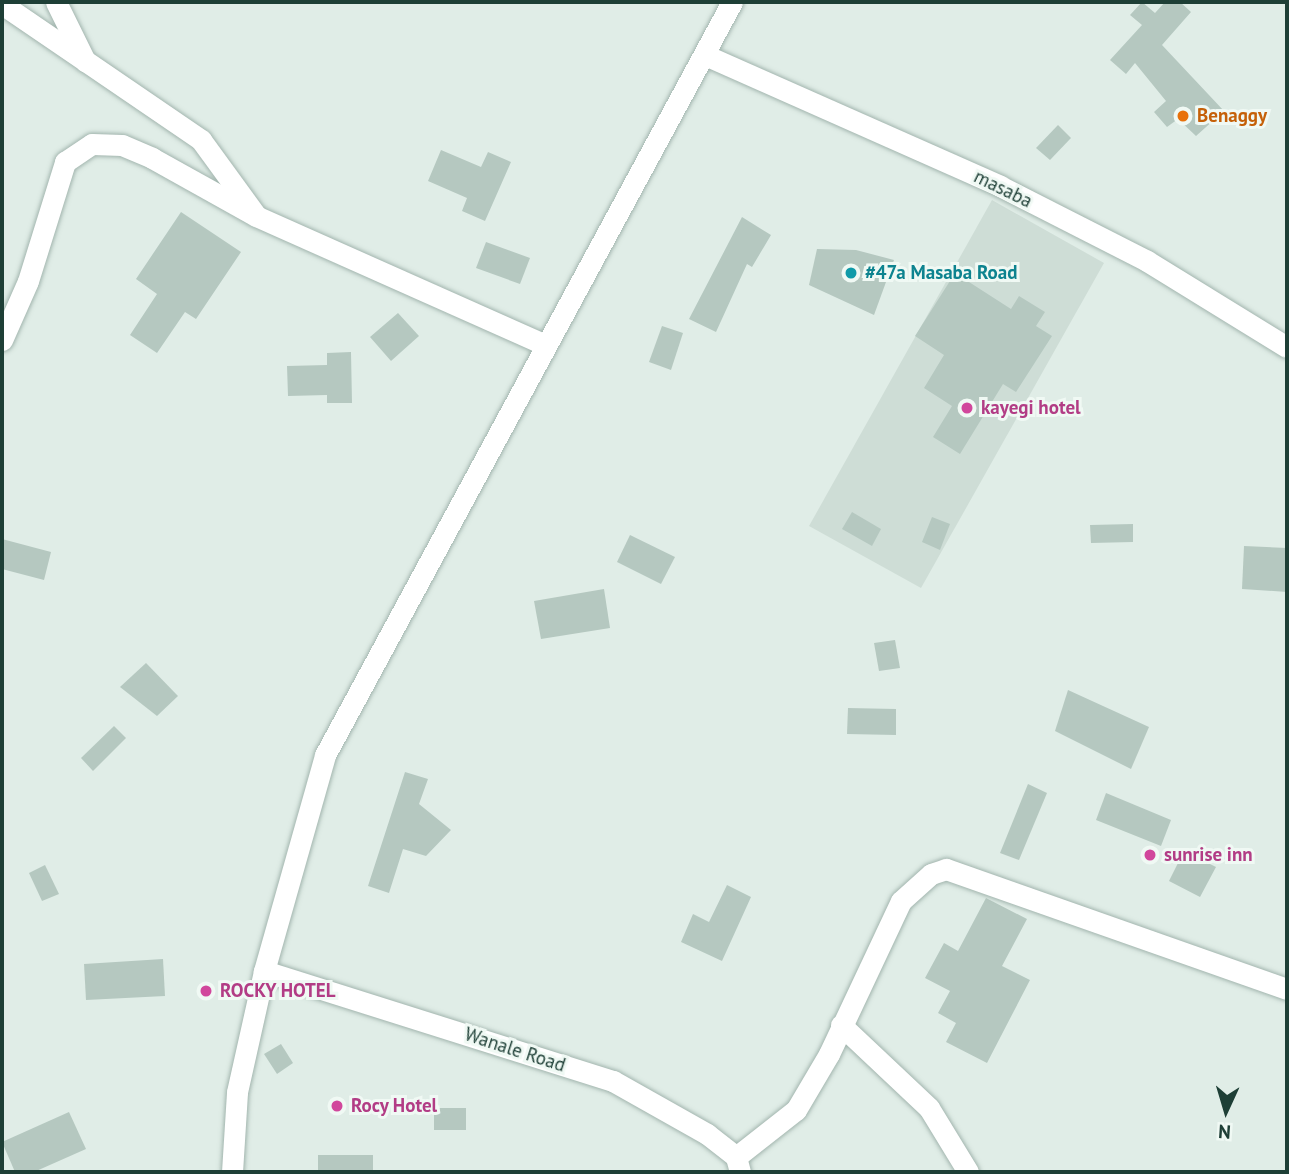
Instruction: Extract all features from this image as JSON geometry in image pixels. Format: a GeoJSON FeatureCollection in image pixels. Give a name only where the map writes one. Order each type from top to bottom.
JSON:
{"type":"FeatureCollection","features":[{"type":"Feature","properties":{"kind":"street"},"geometry":{"type":"LineString","coordinates":[[57,2],[86,63]]}},
{"type":"Feature","properties":{"kind":"street"},"geometry":{"type":"LineString","coordinates":[[232,1172],[237,1092],[264,971],[325,755],[543,344],[732,2]]}},
{"type":"Feature","properties":{"kind":"street"},"geometry":{"type":"LineString","coordinates":[[2,4],[201,140],[256,216]]}},
{"type":"Feature","properties":{"kind":"street","name":"masaba"},"geometry":{"type":"LineString","coordinates":[[705,55],[1024,199],[1147,261],[1287,347]]}},
{"type":"Feature","properties":{"kind":"street"},"geometry":{"type":"LineString","coordinates":[[2,340],[28,281],[65,162],[92,144],[132,149],[256,216],[543,344]]}},
{"type":"Feature","properties":{"kind":"street"},"geometry":{"type":"LineString","coordinates":[[738,1165],[796,1110],[901,901],[930,874],[946,869],[1287,989]]}},
{"type":"Feature","properties":{"kind":"street","name":"Wanale Road"},"geometry":{"type":"LineString","coordinates":[[264,971],[614,1081],[665,1106],[738,1165]]}},
{"type":"Feature","properties":{"kind":"street"},"geometry":{"type":"LineString","coordinates":[[841,1025],[929,1108],[968,1172]]}},
{"type":"Feature","properties":{"kind":"shaded area","name":"kayegi hotel"},"geometry":{"type":"Polygon","coordinates":[[[992,200],[1104,263],[921,588],[809,526],[992,200]]]}},
{"type":"Feature","properties":{"kind":"building"},"geometry":{"type":"Polygon","coordinates":[[[1142,2],[1155,13],[1165,2],[1180,2],[1191,12],[1162,45],[1224,111],[1196,136],[1178,119],[1167,127],[1154,112],[1166,101],[1135,63],[1126,74],[1110,60],[1142,25],[1130,15],[1142,2]]]}},
{"type":"Feature","properties":{"kind":"building"},"geometry":{"type":"Polygon","coordinates":[[[1058,125],[1071,138],[1050,160],[1036,148],[1058,125]]]}},
{"type":"Feature","properties":{"kind":"building"},"geometry":{"type":"Polygon","coordinates":[[[441,150],[481,167],[488,152],[511,162],[485,221],[462,211],[467,198],[428,181],[441,150]]]}},
{"type":"Feature","properties":{"kind":"building"},"geometry":{"type":"Polygon","coordinates":[[[181,212],[241,252],[196,319],[185,312],[157,353],[130,335],[157,294],[136,279],[181,212]]]}},
{"type":"Feature","properties":{"kind":"building"},"geometry":{"type":"Polygon","coordinates":[[[742,217],[771,235],[752,267],[747,264],[716,332],[689,319],[742,217]]]}},
{"type":"Feature","properties":{"kind":"building"},"geometry":{"type":"Polygon","coordinates":[[[486,242],[530,258],[520,284],[476,268],[486,242]]]}},
{"type":"Feature","properties":{"kind":"building","name":"#47a Masaba Road"},"geometry":{"type":"Polygon","coordinates":[[[817,249],[856,250],[894,260],[874,315],[809,285],[817,249]]]}},
{"type":"Feature","properties":{"kind":"building"},"geometry":{"type":"Polygon","coordinates":[[[955,273],[1011,309],[1019,296],[1045,312],[1036,326],[1052,336],[1016,392],[1003,384],[960,454],[933,437],[952,406],[924,388],[944,355],[915,336],[955,273]]]}},
{"type":"Feature","properties":{"kind":"building"},"geometry":{"type":"Polygon","coordinates":[[[398,313],[419,336],[391,361],[370,337],[398,313]]]}},
{"type":"Feature","properties":{"kind":"building"},"geometry":{"type":"Polygon","coordinates":[[[662,326],[683,333],[671,370],[649,362],[662,326]]]}},
{"type":"Feature","properties":{"kind":"building"},"geometry":{"type":"Polygon","coordinates":[[[351,352],[352,403],[327,403],[327,395],[288,396],[287,366],[327,365],[327,353],[351,352]]]}},
{"type":"Feature","properties":{"kind":"building"},"geometry":{"type":"Polygon","coordinates":[[[852,512],[881,529],[872,546],[842,529],[852,512]]]}},
{"type":"Feature","properties":{"kind":"building"},"geometry":{"type":"Polygon","coordinates":[[[932,517],[950,524],[940,550],[922,542],[932,517]]]}},
{"type":"Feature","properties":{"kind":"building"},"geometry":{"type":"Polygon","coordinates":[[[1133,524],[1133,542],[1091,543],[1090,525],[1133,524]]]}},
{"type":"Feature","properties":{"kind":"building"},"geometry":{"type":"Polygon","coordinates":[[[630,535],[675,557],[661,584],[617,562],[630,535]]]}},
{"type":"Feature","properties":{"kind":"building"},"geometry":{"type":"Polygon","coordinates":[[[2,539],[51,552],[44,580],[2,569],[2,539]]]}},
{"type":"Feature","properties":{"kind":"building"},"geometry":{"type":"Polygon","coordinates":[[[1244,546],[1287,548],[1287,592],[1242,589],[1244,546]]]}},
{"type":"Feature","properties":{"kind":"building"},"geometry":{"type":"Polygon","coordinates":[[[604,589],[610,628],[541,639],[534,601],[604,589]]]}},
{"type":"Feature","properties":{"kind":"building"},"geometry":{"type":"Polygon","coordinates":[[[895,640],[900,668],[879,671],[874,643],[895,640]]]}},
{"type":"Feature","properties":{"kind":"building"},"geometry":{"type":"Polygon","coordinates":[[[146,663],[178,696],[157,716],[120,687],[146,663]]]}},
{"type":"Feature","properties":{"kind":"building"},"geometry":{"type":"Polygon","coordinates":[[[1068,690],[1149,727],[1131,769],[1055,731],[1068,690]]]}},
{"type":"Feature","properties":{"kind":"building"},"geometry":{"type":"Polygon","coordinates":[[[848,708],[896,709],[896,735],[847,734],[848,708]]]}},
{"type":"Feature","properties":{"kind":"building"},"geometry":{"type":"Polygon","coordinates":[[[114,726],[126,738],[93,771],[81,758],[114,726]]]}},
{"type":"Feature","properties":{"kind":"building"},"geometry":{"type":"Polygon","coordinates":[[[405,772],[428,779],[419,804],[451,830],[426,856],[403,849],[389,893],[368,886],[405,772]]]}},
{"type":"Feature","properties":{"kind":"building"},"geometry":{"type":"Polygon","coordinates":[[[1028,784],[1047,793],[1019,860],[1000,853],[1028,784]]]}},
{"type":"Feature","properties":{"kind":"building"},"geometry":{"type":"Polygon","coordinates":[[[1106,793],[1171,820],[1161,846],[1096,820],[1106,793]]]}},
{"type":"Feature","properties":{"kind":"building"},"geometry":{"type":"Polygon","coordinates":[[[1184,851],[1216,867],[1200,897],[1169,881],[1184,851]]]}},
{"type":"Feature","properties":{"kind":"building"},"geometry":{"type":"Polygon","coordinates":[[[45,865],[59,894],[42,901],[29,873],[45,865]]]}},
{"type":"Feature","properties":{"kind":"building"},"geometry":{"type":"Polygon","coordinates":[[[727,885],[751,897],[722,961],[681,942],[693,914],[709,922],[727,885]]]}},
{"type":"Feature","properties":{"kind":"building"},"geometry":{"type":"Polygon","coordinates":[[[986,898],[1027,919],[1002,966],[1030,980],[987,1063],[946,1042],[956,1023],[938,1013],[950,991],[925,978],[944,943],[958,951],[986,898]]]}},
{"type":"Feature","properties":{"kind":"building"},"geometry":{"type":"Polygon","coordinates":[[[163,959],[165,996],[86,1000],[84,964],[163,959]]]}},
{"type":"Feature","properties":{"kind":"building"},"geometry":{"type":"Polygon","coordinates":[[[281,1044],[293,1063],[277,1074],[264,1054],[281,1044]]]}},
{"type":"Feature","properties":{"kind":"building"},"geometry":{"type":"Polygon","coordinates":[[[434,1108],[466,1108],[466,1130],[434,1130],[434,1108]]]}},
{"type":"Feature","properties":{"kind":"building"},"geometry":{"type":"Polygon","coordinates":[[[69,1112],[86,1149],[34,1172],[15,1172],[2,1142],[69,1112]]]}},
{"type":"Feature","properties":{"kind":"building"},"geometry":{"type":"Polygon","coordinates":[[[318,1155],[373,1155],[373,1172],[318,1172],[318,1155]]]}},
{"type":"Feature","properties":{"kind":"place","name":"Benaggy"},"geometry":{"type":"Point","coordinates":[1183,116]}},
{"type":"Feature","properties":{"kind":"place","name":"#47a Masaba Road"},"geometry":{"type":"Point","coordinates":[851,273]}},
{"type":"Feature","properties":{"kind":"place","name":"kayegi hotel"},"geometry":{"type":"Point","coordinates":[967,408]}},
{"type":"Feature","properties":{"kind":"place","name":"sunrise inn"},"geometry":{"type":"Point","coordinates":[1150,855]}},
{"type":"Feature","properties":{"kind":"place","name":"ROCKY HOTEL"},"geometry":{"type":"Point","coordinates":[206,991]}},
{"type":"Feature","properties":{"kind":"place","name":"Rocy Hotel"},"geometry":{"type":"Point","coordinates":[337,1106]}}]}
